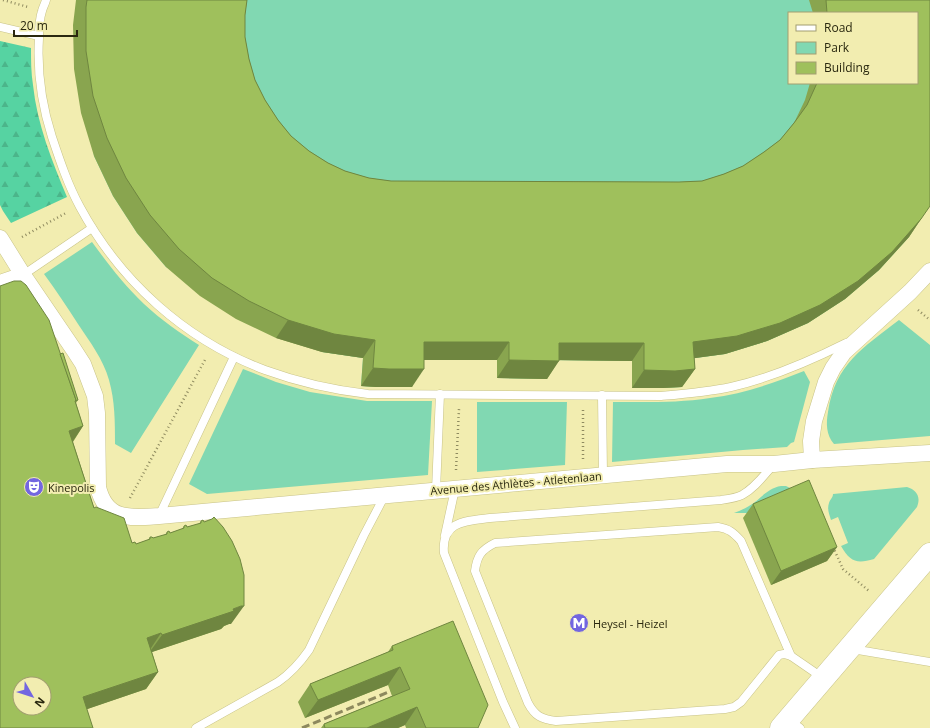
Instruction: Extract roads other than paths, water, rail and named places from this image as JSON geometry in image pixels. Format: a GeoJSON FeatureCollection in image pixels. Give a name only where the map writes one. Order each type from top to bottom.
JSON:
{"type":"FeatureCollection","features":[{"type":"Feature","properties":{"kind":"street"},"geometry":{"type":"LineString","coordinates":[[0,238],[23,275],[0,283]]}},
{"type":"Feature","properties":{"kind":"street","name":"Avenue des Athlètes - Atletenlaan"},"geometry":{"type":"LineString","coordinates":[[23,275],[83,364],[90,380],[95,396],[97,413],[98,487],[102,500],[106,505],[117,514],[124,516],[138,518],[436,490],[455,482],[602,475],[727,464],[774,464],[812,460],[930,453]]}},
{"type":"Feature","properties":{"kind":"street"},"geometry":{"type":"LineString","coordinates":[[812,460],[811,441],[814,421],[826,382],[833,368],[844,352],[928,277]]}},
{"type":"Feature","properties":{"kind":"street"},"geometry":{"type":"LineString","coordinates":[[790,725],[823,679],[930,554]]}},
{"type":"Feature","properties":{"kind":"lane"},"geometry":{"type":"LineString","coordinates":[[46,0],[39,24],[38,50],[43,103],[47,121],[66,176],[79,206],[104,246],[132,281],[148,297],[182,325],[213,345],[234,357],[264,370],[288,378],[333,389],[368,394],[661,396],[696,393],[731,387],[754,381],[801,364],[863,334]]}},
{"type":"Feature","properties":{"kind":"lane"},"geometry":{"type":"LineString","coordinates":[[0,27],[39,36]]}},
{"type":"Feature","properties":{"kind":"lane"},"geometry":{"type":"LineString","coordinates":[[23,275],[92,228]]}},
{"type":"Feature","properties":{"kind":"lane"},"geometry":{"type":"LineString","coordinates":[[159,516],[234,357]]}},
{"type":"Feature","properties":{"kind":"lane"},"geometry":{"type":"LineString","coordinates":[[436,490],[440,394]]}},
{"type":"Feature","properties":{"kind":"lane"},"geometry":{"type":"LineString","coordinates":[[602,395],[602,475]]}},
{"type":"Feature","properties":{"kind":"lane"},"geometry":{"type":"LineString","coordinates":[[444,541],[446,535],[454,526],[468,521],[731,499],[749,490],[774,464]]}},
{"type":"Feature","properties":{"kind":"lane"},"geometry":{"type":"LineString","coordinates":[[455,482],[443,547],[444,553],[503,702],[515,728]]}},
{"type":"Feature","properties":{"kind":"lane"},"geometry":{"type":"LineString","coordinates":[[196,728],[278,682],[297,667],[309,650],[364,535],[385,495]]}},
{"type":"Feature","properties":{"kind":"lane"},"geometry":{"type":"LineString","coordinates":[[791,656],[741,541],[735,534],[727,529],[718,527],[496,543],[487,547],[480,554],[476,562],[475,572],[528,703],[532,711],[547,720],[556,721],[725,709],[734,707],[741,702],[778,655],[784,654],[791,656],[823,679]]}},
{"type":"Feature","properties":{"kind":"lane"},"geometry":{"type":"LineString","coordinates":[[849,648],[930,662]]}},
{"type":"Feature","properties":{"kind":"railway"},"geometry":{"type":"LineString","coordinates":[[302,728],[391,691]]}},
{"type":"Feature","properties":{"kind":"place","name":"Kinepolis"},"geometry":{"type":"Point","coordinates":[34,487]}},
{"type":"Feature","properties":{"kind":"place","name":"Heysel - Heizel"},"geometry":{"type":"Point","coordinates":[579,623]}}]}
